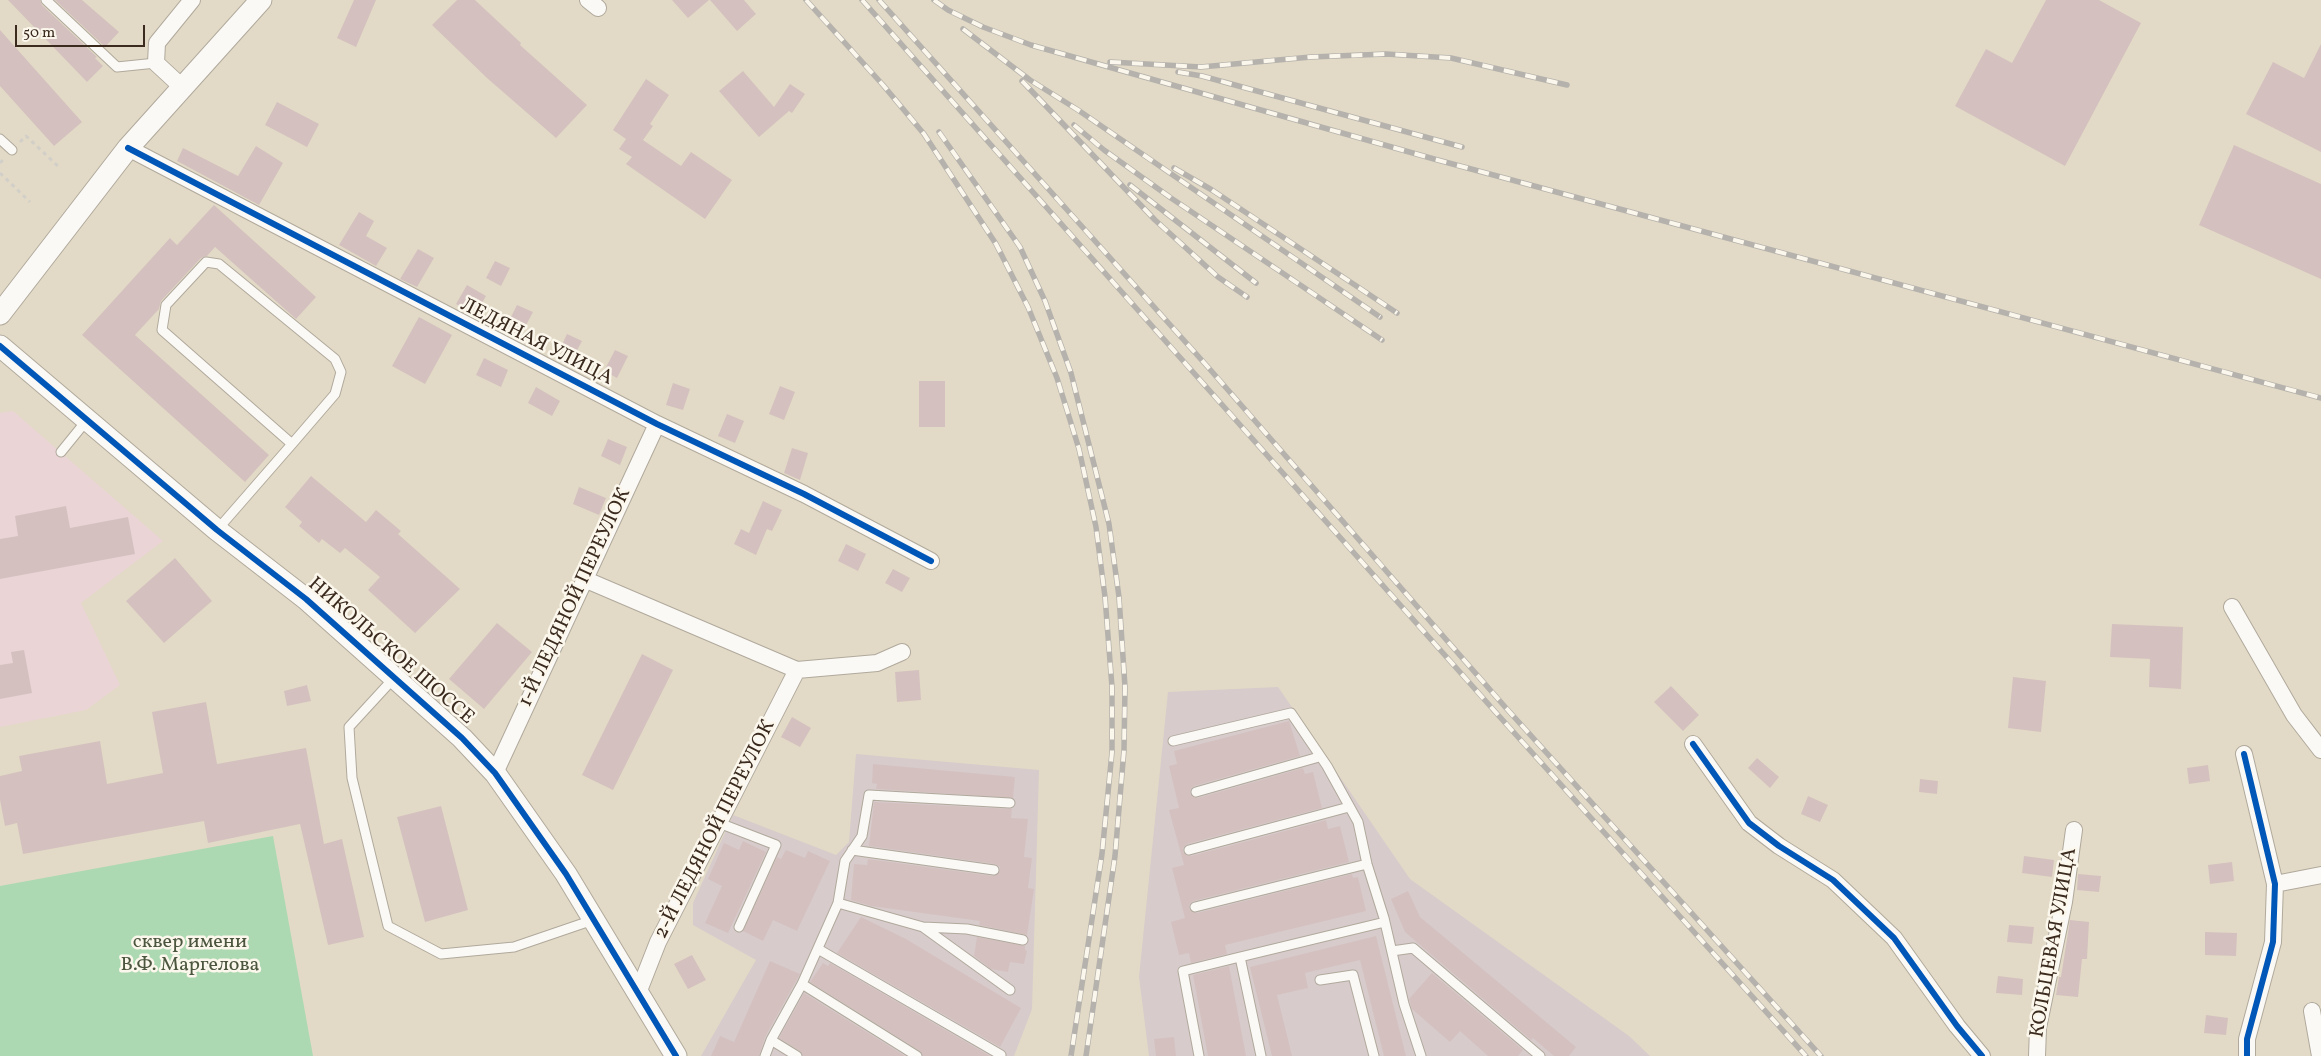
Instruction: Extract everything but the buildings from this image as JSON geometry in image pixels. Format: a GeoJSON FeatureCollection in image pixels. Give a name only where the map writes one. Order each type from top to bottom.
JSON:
{"type":"FeatureCollection","features":[{"type":"Feature","properties":{"kind":"street"},"geometry":{"type":"LineString","coordinates":[[182,87],[156,63],[157,42],[192,0]]}},
{"type":"Feature","properties":{"kind":"street"},"geometry":{"type":"LineString","coordinates":[[0,314],[128,148],[261,0]]}},
{"type":"Feature","properties":{"kind":"street","name":"ЛЕДЯНАЯ УЛИЦА"},"geometry":{"type":"LineString","coordinates":[[128,148],[657,424],[804,494],[931,561]]}},
{"type":"Feature","properties":{"kind":"street","name":"НИКОЛЬСКОЕ ШОССЕ"},"geometry":{"type":"LineString","coordinates":[[0,346],[217,530],[306,599],[462,738],[495,772],[566,874],[676,1056]]}},
{"type":"Feature","properties":{"kind":"street","name":"1-Й ЛЕДЯНОЙ ПЕРЕУЛОК"},"geometry":{"type":"LineString","coordinates":[[495,772],[657,424]]}},
{"type":"Feature","properties":{"kind":"street"},"geometry":{"type":"LineString","coordinates":[[584,580],[797,670],[878,662],[902,652]]}},
{"type":"Feature","properties":{"kind":"street"},"geometry":{"type":"LineString","coordinates":[[2232,607],[2294,715],[2321,750]]}},
{"type":"Feature","properties":{"kind":"street","name":"2-Й ЛЕДЯНОЙ ПЕРЕУЛОК"},"geometry":{"type":"LineString","coordinates":[[638,992],[658,942],[797,670]]}},
{"type":"Feature","properties":{"kind":"street"},"geometry":{"type":"LineString","coordinates":[[1693,744],[1749,824],[1779,846],[1833,880],[1894,938],[1957,1026],[1982,1056]]}},
{"type":"Feature","properties":{"kind":"street"},"geometry":{"type":"LineString","coordinates":[[2244,754],[2275,884],[2273,942],[2247,1039],[2246,1056]]}},
{"type":"Feature","properties":{"kind":"street","name":"КОЛЬЦЕВАЯ УЛИЦА"},"geometry":{"type":"LineString","coordinates":[[2037,1056],[2038,1028],[2064,902],[2074,830]]}},
{"type":"Feature","properties":{"kind":"street"},"geometry":{"type":"LineString","coordinates":[[2275,884],[2321,875]]}},
{"type":"Feature","properties":{"kind":"street"},"geometry":{"type":"LineString","coordinates":[[2312,1011],[2320,1056]]}},
{"type":"Feature","properties":{"kind":"lane"},"geometry":{"type":"LineString","coordinates":[[46,0],[117,67],[156,63]]}},
{"type":"Feature","properties":{"kind":"lane"},"geometry":{"type":"LineString","coordinates":[[0,139],[12,150]]}},
{"type":"Feature","properties":{"kind":"lane"},"geometry":{"type":"LineString","coordinates":[[217,530],[292,444],[335,394],[341,372],[335,359],[219,264],[206,262],[166,305],[162,330],[292,444]]}},
{"type":"Feature","properties":{"kind":"lane"},"geometry":{"type":"LineString","coordinates":[[61,452],[87,420]]}},
{"type":"Feature","properties":{"kind":"lane"},"geometry":{"type":"LineString","coordinates":[[394,678],[349,727],[352,778],[388,926],[441,954],[514,947],[594,920]]}},
{"type":"Feature","properties":{"kind":"lane"},"geometry":{"type":"LineString","coordinates":[[1173,741],[1291,713],[1319,757],[1327,766],[1358,822],[1367,864],[1385,922],[1404,1004],[1421,1056]]}},
{"type":"Feature","properties":{"kind":"lane"},"geometry":{"type":"LineString","coordinates":[[1196,792],[1319,757]]}},
{"type":"Feature","properties":{"kind":"lane"},"geometry":{"type":"LineString","coordinates":[[764,1056],[802,984],[838,903],[845,861],[862,836],[869,795],[1010,803]]}},
{"type":"Feature","properties":{"kind":"lane"},"geometry":{"type":"LineString","coordinates":[[1189,850],[1350,807]]}},
{"type":"Feature","properties":{"kind":"lane"},"geometry":{"type":"LineString","coordinates":[[719,823],[776,846],[739,927]]}},
{"type":"Feature","properties":{"kind":"lane"},"geometry":{"type":"LineString","coordinates":[[852,850],[994,870]]}},
{"type":"Feature","properties":{"kind":"lane"},"geometry":{"type":"LineString","coordinates":[[1195,907],[1367,864]]}},
{"type":"Feature","properties":{"kind":"lane"},"geometry":{"type":"LineString","coordinates":[[838,903],[922,926],[967,929],[1023,940]]}},
{"type":"Feature","properties":{"kind":"lane"},"geometry":{"type":"LineString","coordinates":[[1199,1056],[1183,970],[1385,922]]}},
{"type":"Feature","properties":{"kind":"lane"},"geometry":{"type":"LineString","coordinates":[[922,926],[1010,990]]}},
{"type":"Feature","properties":{"kind":"lane"},"geometry":{"type":"LineString","coordinates":[[1392,951],[1413,948],[1540,1056]]}},
{"type":"Feature","properties":{"kind":"lane"},"geometry":{"type":"LineString","coordinates":[[818,949],[1001,1055]]}},
{"type":"Feature","properties":{"kind":"lane"},"geometry":{"type":"LineString","coordinates":[[1240,957],[1261,1056]]}},
{"type":"Feature","properties":{"kind":"lane"},"geometry":{"type":"LineString","coordinates":[[1320,980],[1353,975],[1374,1056]]}},
{"type":"Feature","properties":{"kind":"lane"},"geometry":{"type":"LineString","coordinates":[[802,984],[917,1056]]}},
{"type":"Feature","properties":{"kind":"lane"},"geometry":{"type":"LineString","coordinates":[[771,1040],[797,1056]]}},
{"type":"Feature","properties":{"kind":"path"},"geometry":{"type":"LineString","coordinates":[[0,163],[26,136],[59,167]]}},
{"type":"Feature","properties":{"kind":"path"},"geometry":{"type":"LineString","coordinates":[[0,173],[30,202]]}},
{"type":"Feature","properties":{"kind":"shaded area"},"geometry":{"type":"Polygon","coordinates":[[[13,411],[163,541],[81,603],[120,685],[86,710],[0,727],[0,413],[13,411]]]}},
{"type":"Feature","properties":{"kind":"shaded area"},"geometry":{"type":"Polygon","coordinates":[[[1278,687],[1410,879],[1629,1036],[1650,1056],[1149,1056],[1139,977],[1168,692],[1278,687]]]}},
{"type":"Feature","properties":{"kind":"shaded area"},"geometry":{"type":"Polygon","coordinates":[[[856,754],[1039,770],[1032,1009],[1014,1056],[701,1056],[756,960],[693,925],[693,903],[733,815],[836,855],[849,842],[856,754]]]}},
{"type":"Feature","properties":{"kind":"green space","name":"сквер имени В.Ф. Маргелова"},"geometry":{"type":"Polygon","coordinates":[[[273,836],[313,1056],[0,1056],[0,886],[273,836]]]}},
{"type":"Feature","properties":{"kind":"railway"},"geometry":{"type":"LineString","coordinates":[[806,0],[883,85],[924,134],[996,244],[1028,307],[1057,378],[1079,449],[1096,527],[1105,597],[1112,687],[1112,752],[1102,854],[1071,1056]]}},
{"type":"Feature","properties":{"kind":"railway"},"geometry":{"type":"LineString","coordinates":[[862,0],[1499,716],[1806,1056]]}},
{"type":"Feature","properties":{"kind":"railway"},"geometry":{"type":"LineString","coordinates":[[879,0],[1207,366],[1506,708],[1821,1056]]}},
{"type":"Feature","properties":{"kind":"railway"},"geometry":{"type":"LineString","coordinates":[[934,0],[948,10],[983,27],[1031,45],[1434,159],[2321,398]]}},
{"type":"Feature","properties":{"kind":"railway"},"geometry":{"type":"LineString","coordinates":[[963,29],[1030,80],[1078,110],[1380,317]]}},
{"type":"Feature","properties":{"kind":"railway"},"geometry":{"type":"LineString","coordinates":[[1110,62],[1201,67],[1311,57],[1386,54],[1451,58],[1567,85]]}},
{"type":"Feature","properties":{"kind":"railway"},"geometry":{"type":"LineString","coordinates":[[1178,72],[1202,76],[1462,147]]}},
{"type":"Feature","properties":{"kind":"railway"},"geometry":{"type":"LineString","coordinates":[[1022,81],[1155,220],[1218,277],[1247,297]]}},
{"type":"Feature","properties":{"kind":"railway"},"geometry":{"type":"LineString","coordinates":[[1074,125],[1104,150],[1171,198],[1382,340]]}},
{"type":"Feature","properties":{"kind":"railway"},"geometry":{"type":"LineString","coordinates":[[939,132],[1020,247],[1045,301],[1071,373],[1109,524],[1119,597],[1125,687],[1124,750],[1115,856],[1086,1056]]}},
{"type":"Feature","properties":{"kind":"railway"},"geometry":{"type":"LineString","coordinates":[[1174,168],[1212,190],[1397,313]]}},
{"type":"Feature","properties":{"kind":"railway"},"geometry":{"type":"LineString","coordinates":[[1130,185],[1256,283]]}},
{"type":"Feature","properties":{"kind":"cycle path"},"geometry":{"type":"LineString","coordinates":[[128,148],[657,424],[804,494],[931,561]]}},
{"type":"Feature","properties":{"kind":"cycle path"},"geometry":{"type":"LineString","coordinates":[[0,346],[217,530],[306,599],[462,738],[495,773],[566,874],[676,1056]]}},
{"type":"Feature","properties":{"kind":"cycle path"},"geometry":{"type":"LineString","coordinates":[[1693,744],[1749,823],[1779,846],[1833,880],[1894,938],[1957,1026],[1982,1056]]}},
{"type":"Feature","properties":{"kind":"cycle path"},"geometry":{"type":"LineString","coordinates":[[2244,754],[2275,884],[2273,942],[2247,1039],[2247,1056]]}}]}
